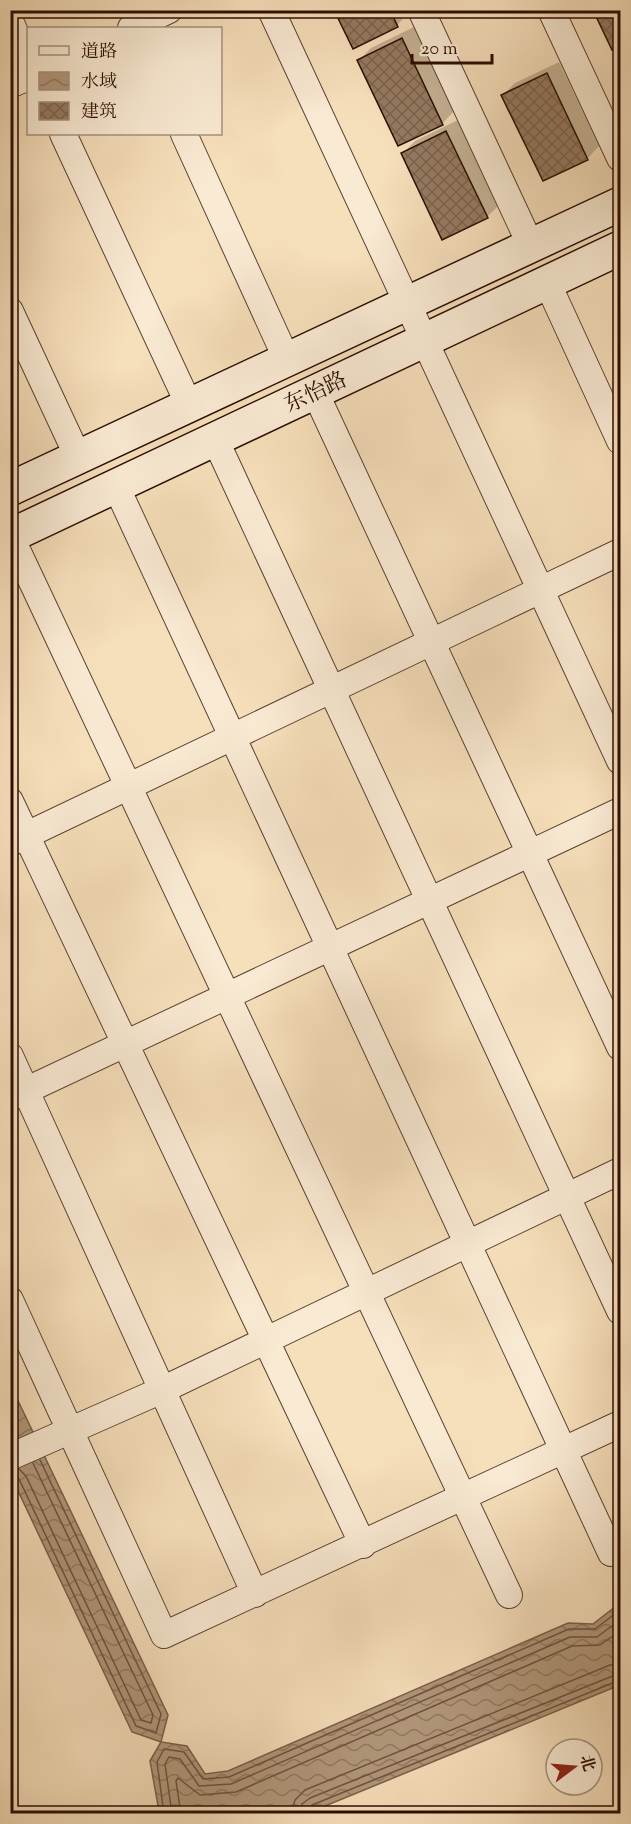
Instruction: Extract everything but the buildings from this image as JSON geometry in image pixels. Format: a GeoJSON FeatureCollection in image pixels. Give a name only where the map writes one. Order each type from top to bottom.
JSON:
{"type":"FeatureCollection","features":[{"type":"Feature","properties":{"kind":"street"},"geometry":{"type":"LineString","coordinates":[[132,24],[169,10]]}},
{"type":"Feature","properties":{"kind":"street"},"geometry":{"type":"LineString","coordinates":[[271,10],[621,761]]}},
{"type":"Feature","properties":{"kind":"street"},"geometry":{"type":"LineString","coordinates":[[421,10],[531,246]]}},
{"type":"Feature","properties":{"kind":"street"},"geometry":{"type":"LineString","coordinates":[[551,10],[621,158]]}},
{"type":"Feature","properties":{"kind":"street"},"geometry":{"type":"LineString","coordinates":[[10,21],[27,58]]}},
{"type":"Feature","properties":{"kind":"street"},"geometry":{"type":"LineString","coordinates":[[10,85],[27,77]]}},
{"type":"Feature","properties":{"kind":"street"},"geometry":{"type":"LineString","coordinates":[[63,135],[189,405]]}},
{"type":"Feature","properties":{"kind":"street"},"geometry":{"type":"LineString","coordinates":[[184,135],[287,360]]}},
{"type":"Feature","properties":{"kind":"street","name":"东怡路"},"geometry":{"type":"LineString","coordinates":[[10,489],[621,204]]}},
{"type":"Feature","properties":{"kind":"street","name":"东怡路"},"geometry":{"type":"LineString","coordinates":[[11,536],[621,248]]}},
{"type":"Feature","properties":{"kind":"street"},"geometry":{"type":"LineString","coordinates":[[547,282],[621,441]]}},
{"type":"Feature","properties":{"kind":"street"},"geometry":{"type":"LineString","coordinates":[[10,311],[78,457]]}},
{"type":"Feature","properties":{"kind":"street"},"geometry":{"type":"LineString","coordinates":[[315,392],[621,1047]]}},
{"type":"Feature","properties":{"kind":"street"},"geometry":{"type":"LineString","coordinates":[[215,439],[621,1311]]}},
{"type":"Feature","properties":{"kind":"street"},"geometry":{"type":"LineString","coordinates":[[116,486],[612,1553]]}},
{"type":"Feature","properties":{"kind":"street"},"geometry":{"type":"LineString","coordinates":[[11,536],[509,1595]]}},
{"type":"Feature","properties":{"kind":"street"},"geometry":{"type":"LineString","coordinates":[[19,839],[621,552]]}},
{"type":"Feature","properties":{"kind":"street"},"geometry":{"type":"LineString","coordinates":[[10,801],[19,839],[126,1044],[363,1545]]}},
{"type":"Feature","properties":{"kind":"street"},"geometry":{"type":"LineString","coordinates":[[18,1095],[621,811]]}},
{"type":"Feature","properties":{"kind":"street"},"geometry":{"type":"LineString","coordinates":[[10,1056],[18,1095],[162,1390],[255,1594]]}},
{"type":"Feature","properties":{"kind":"street"},"geometry":{"type":"LineString","coordinates":[[10,1457],[162,1390],[621,1171]]}},
{"type":"Feature","properties":{"kind":"street"},"geometry":{"type":"LineString","coordinates":[[10,1300],[60,1436],[164,1635],[621,1424]]}},
{"type":"Feature","properties":{"kind":"water"},"geometry":{"type":"Polygon","coordinates":[[[11,1386],[168,1715],[161,1742],[132,1732],[11,1476],[11,1386]]]}},
{"type":"Feature","properties":{"kind":"water"},"geometry":{"type":"Polygon","coordinates":[[[620,1603],[620,1685],[308,1813],[155,1813],[159,1811],[150,1761],[161,1742],[187,1746],[205,1774],[228,1771],[568,1623],[593,1624],[620,1603]]]}}]}
